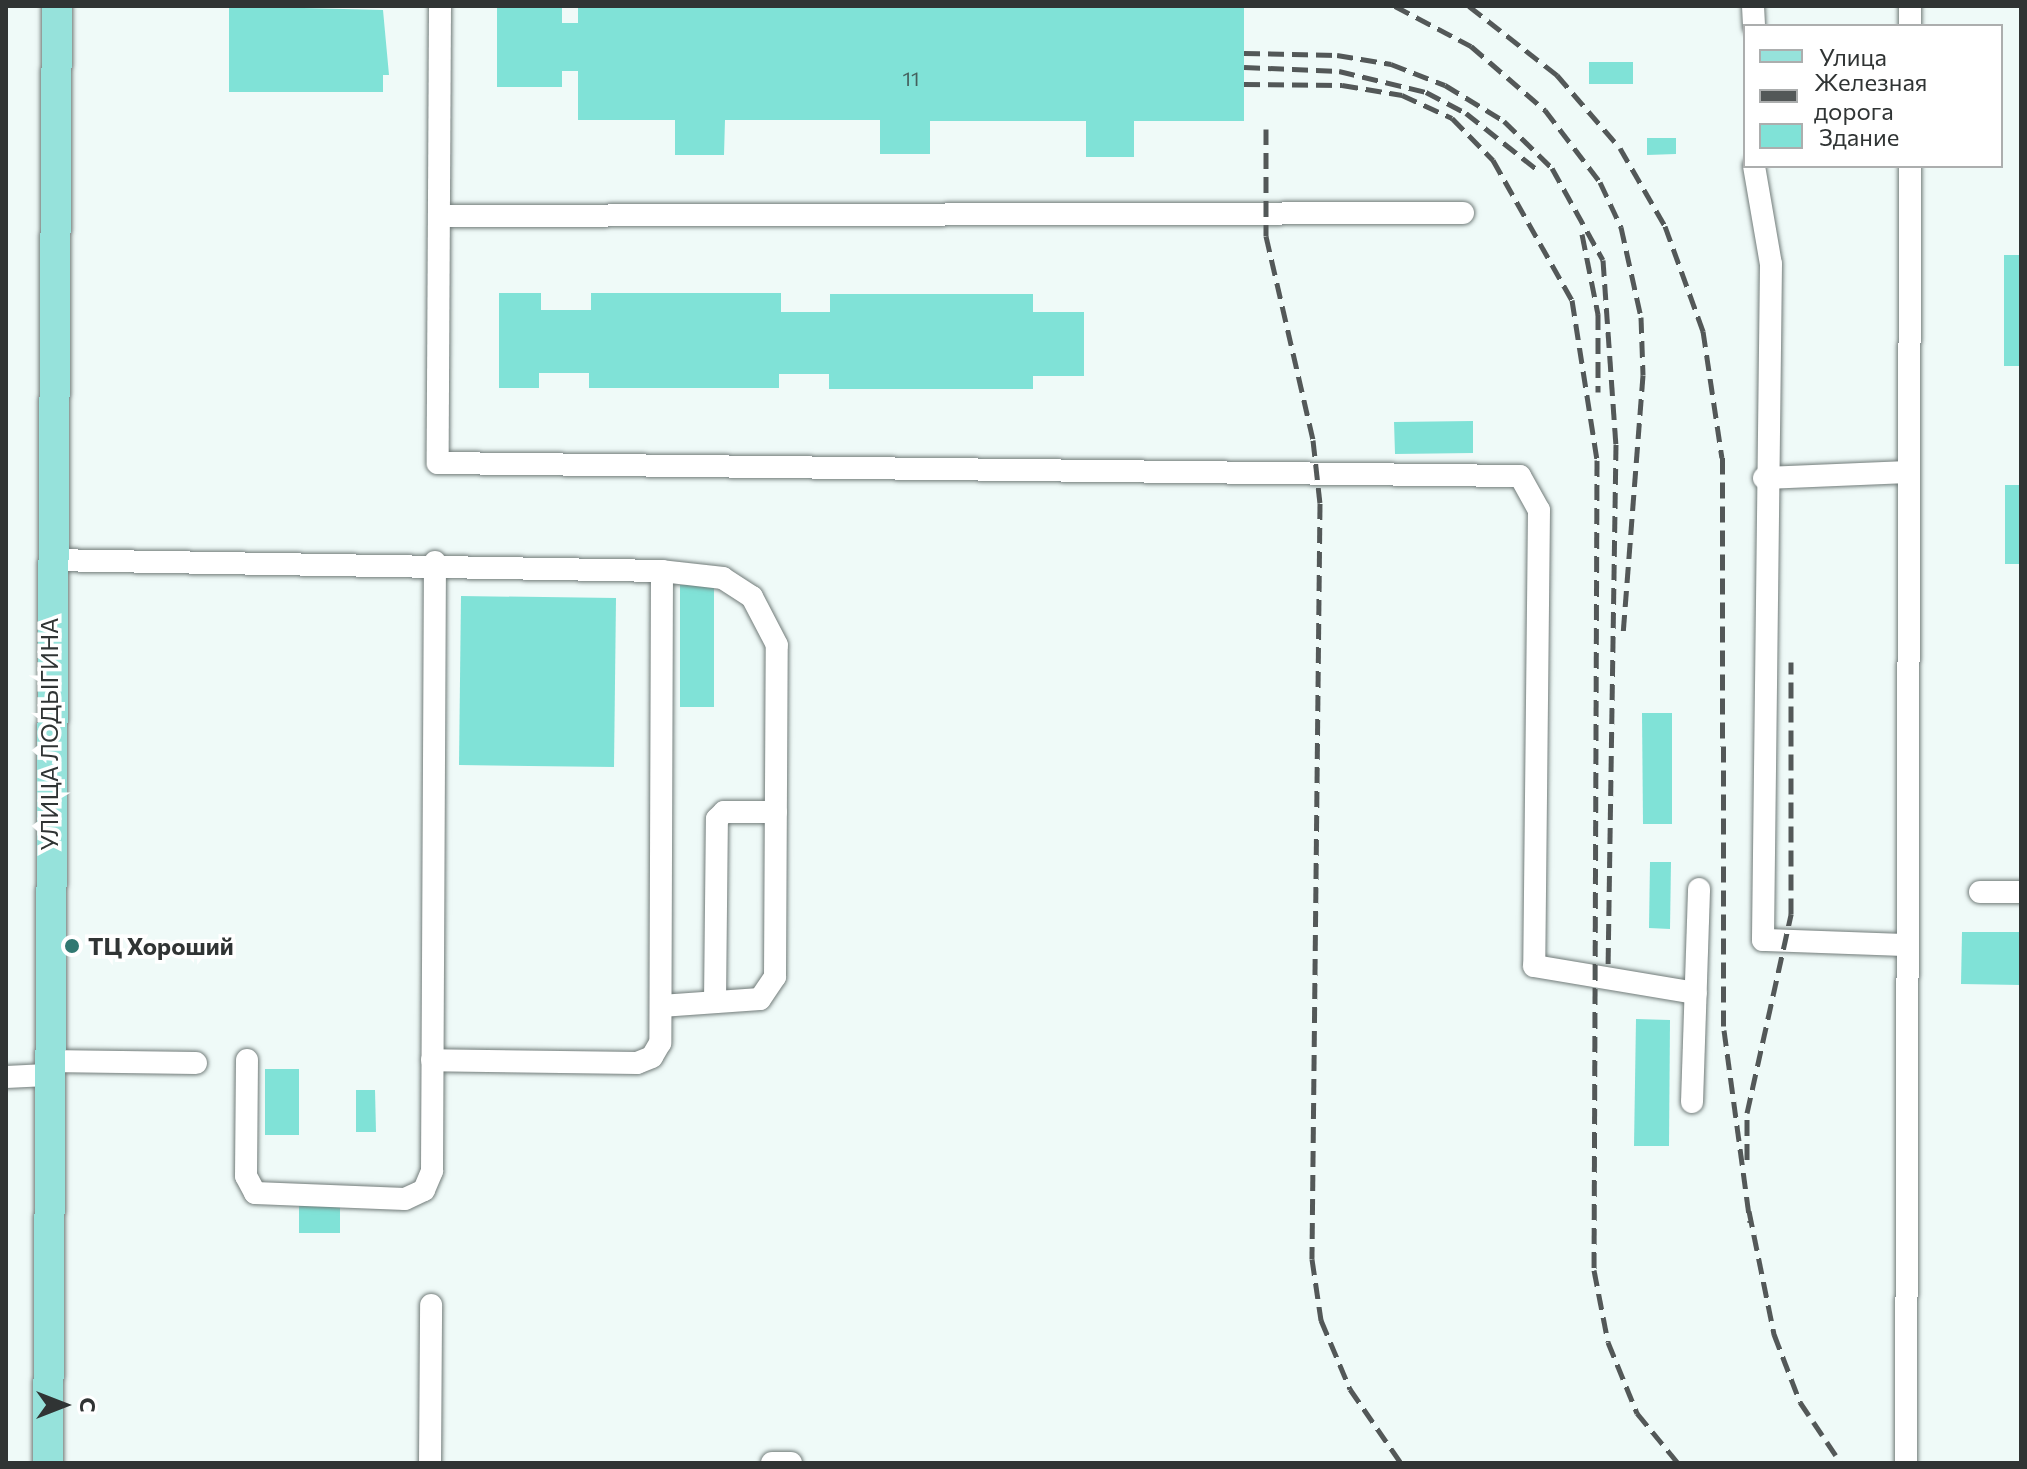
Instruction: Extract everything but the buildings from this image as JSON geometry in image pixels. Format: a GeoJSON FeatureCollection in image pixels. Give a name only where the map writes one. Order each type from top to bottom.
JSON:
{"type":"FeatureCollection","features":[{"type":"Feature","properties":{"kind":"main road","name":"УЛИЦА ЛОДЫГИНА"},"geometry":{"type":"LineString","coordinates":[[48,1463],[50,560],[57,6]]}},
{"type":"Feature","properties":{"kind":"lane"},"geometry":{"type":"LineString","coordinates":[[440,6],[438,463],[444,467],[1520,476],[1539,510],[1534,966],[1696,993]]}},
{"type":"Feature","properties":{"kind":"lane"},"geometry":{"type":"LineString","coordinates":[[1754,168],[1771,264],[1764,478],[1763,940],[1907,945]]}},
{"type":"Feature","properties":{"kind":"lane"},"geometry":{"type":"LineString","coordinates":[[1906,1463],[1910,168]]}},
{"type":"Feature","properties":{"kind":"lane"},"geometry":{"type":"LineString","coordinates":[[440,216],[1463,213]]}},
{"type":"Feature","properties":{"kind":"lane"},"geometry":{"type":"LineString","coordinates":[[1764,478],[1909,472]]}},
{"type":"Feature","properties":{"kind":"lane"},"geometry":{"type":"LineString","coordinates":[[50,560],[435,562],[662,571],[723,578],[752,597],[771,623],[776,812],[775,977],[760,999],[661,1006]]}},
{"type":"Feature","properties":{"kind":"lane"},"geometry":{"type":"LineString","coordinates":[[247,1060],[246,1176],[255,1193],[405,1199],[424,1190],[432,1171],[435,562]]}},
{"type":"Feature","properties":{"kind":"lane"},"geometry":{"type":"LineString","coordinates":[[432,1060],[637,1063],[652,1057],[660,1043],[662,571]]}},
{"type":"Feature","properties":{"kind":"lane"},"geometry":{"type":"LineString","coordinates":[[715,1002],[717,819],[724,812],[776,812]]}},
{"type":"Feature","properties":{"kind":"lane"},"geometry":{"type":"LineString","coordinates":[[1692,1102],[1699,889]]}},
{"type":"Feature","properties":{"kind":"lane"},"geometry":{"type":"LineString","coordinates":[[1980,892],[2021,892]]}},
{"type":"Feature","properties":{"kind":"lane"},"geometry":{"type":"LineString","coordinates":[[6,1077],[47,1068],[196,1063]]}},
{"type":"Feature","properties":{"kind":"lane"},"geometry":{"type":"LineString","coordinates":[[430,1463],[431,1305]]}},
{"type":"Feature","properties":{"kind":"lane"},"geometry":{"type":"LineString","coordinates":[[772,1463],[791,1463]]}},
{"type":"Feature","properties":{"kind":"railway"},"geometry":{"type":"LineString","coordinates":[[1395,6],[1471,46],[1545,110],[1600,182],[1621,227],[1641,317],[1643,375],[1623,635]]}},
{"type":"Feature","properties":{"kind":"railway"},"geometry":{"type":"LineString","coordinates":[[1469,6],[1557,75],[1620,148],[1665,226],[1703,331],[1722,458],[1724,1030],[1750,1222]]}},
{"type":"Feature","properties":{"kind":"railway"},"geometry":{"type":"LineString","coordinates":[[1244,53],[1337,55],[1391,64],[1445,85],[1504,121],[1552,168],[1603,260],[1616,444],[1608,970]]}},
{"type":"Feature","properties":{"kind":"railway"},"geometry":{"type":"LineString","coordinates":[[1244,67],[1339,71],[1426,92],[1466,113],[1539,171]]}},
{"type":"Feature","properties":{"kind":"railway"},"geometry":{"type":"LineString","coordinates":[[1244,84],[1342,85],[1402,95],[1452,118],[1493,160],[1572,300],[1597,460],[1594,1270],[1608,1342],[1637,1413],[1678,1463]]}},
{"type":"Feature","properties":{"kind":"railway"},"geometry":{"type":"LineString","coordinates":[[1266,129],[1266,236],[1313,440],[1320,503],[1312,1259],[1321,1320],[1350,1389],[1401,1463]]}},
{"type":"Feature","properties":{"kind":"railway"},"geometry":{"type":"LineString","coordinates":[[1582,234],[1598,314],[1598,392]]}},
{"type":"Feature","properties":{"kind":"railway"},"geometry":{"type":"LineString","coordinates":[[1747,1160],[1747,1113],[1791,914],[1791,662]]}},
{"type":"Feature","properties":{"kind":"railway"},"geometry":{"type":"LineString","coordinates":[[1749,1211],[1774,1334],[1800,1402],[1841,1463]]}},
{"type":"Feature","properties":{"kind":"place","name":"ТЦ Хороший"},"geometry":{"type":"Point","coordinates":[72,946]}}]}
